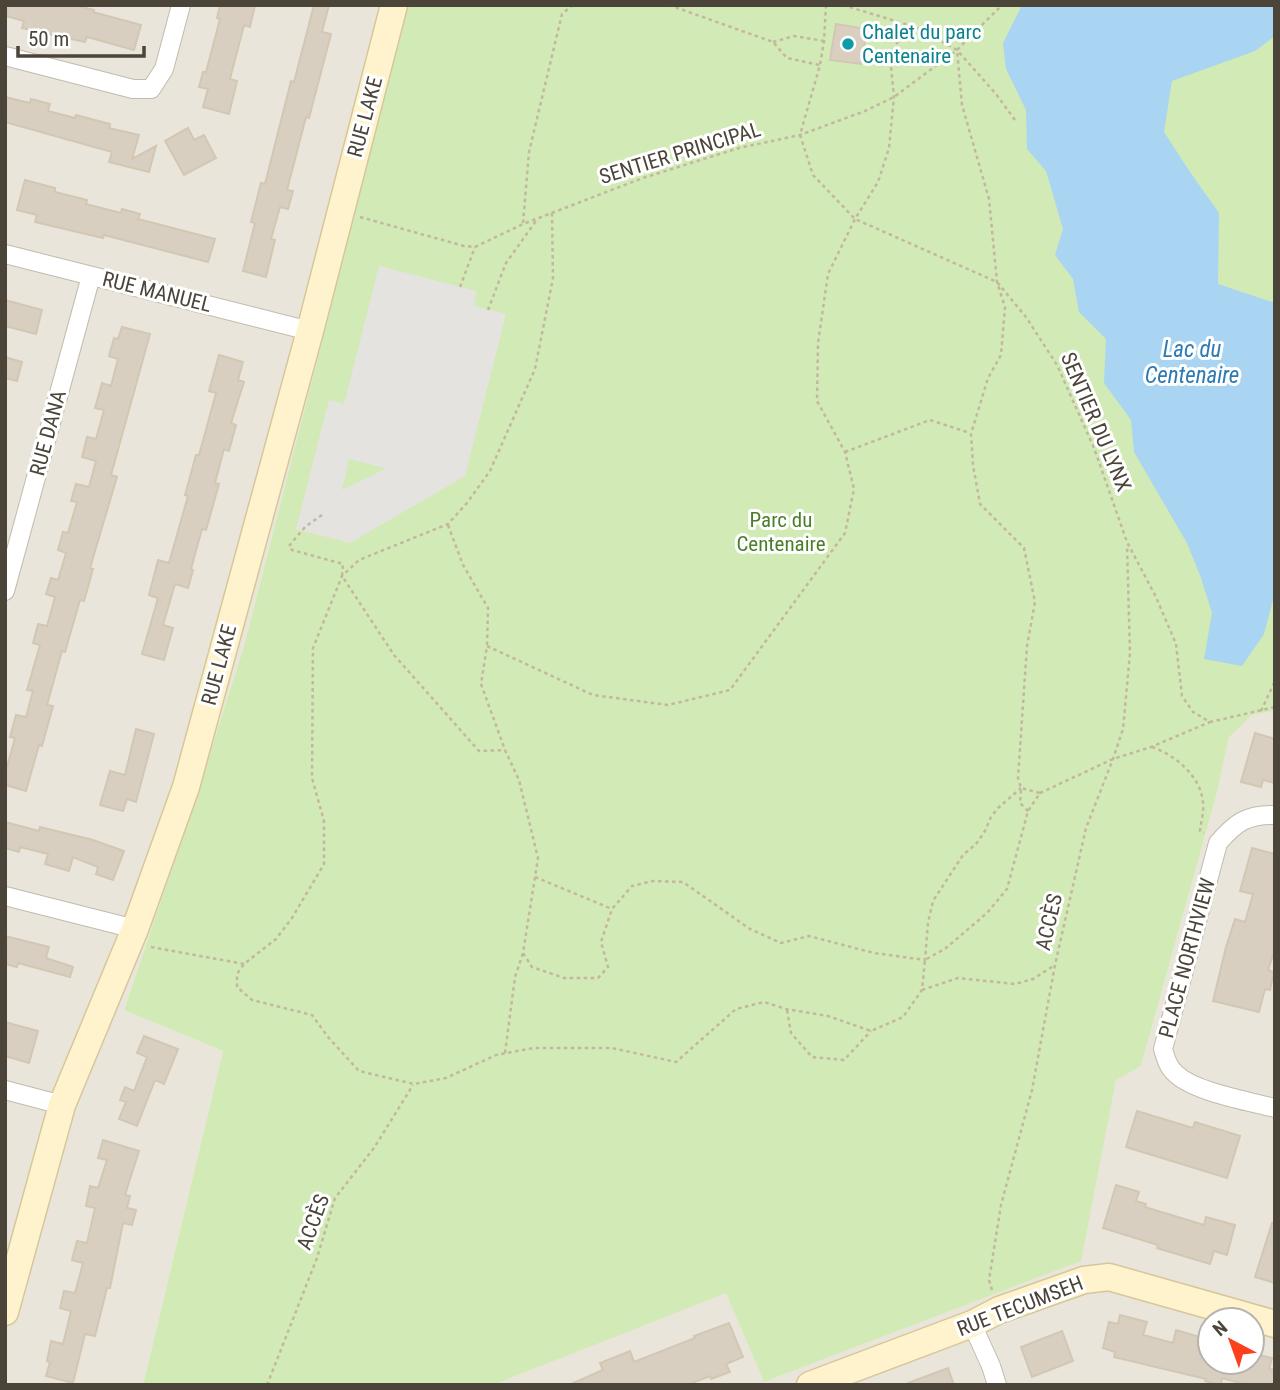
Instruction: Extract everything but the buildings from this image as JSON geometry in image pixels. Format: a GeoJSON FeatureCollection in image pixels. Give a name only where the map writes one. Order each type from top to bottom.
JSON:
{"type":"FeatureCollection","features":[{"type":"Feature","properties":{"kind":"street"},"geometry":{"type":"LineString","coordinates":[[5,56],[133,89],[151,89],[164,69],[181,5]]}},
{"type":"Feature","properties":{"kind":"street","name":"RUE LAKE"},"geometry":{"type":"LineString","coordinates":[[5,1312],[62,1105],[132,936],[186,787],[310,331],[394,5]]}},
{"type":"Feature","properties":{"kind":"street","name":"RUE MANUEL"},"geometry":{"type":"LineString","coordinates":[[5,254],[310,331]]}},
{"type":"Feature","properties":{"kind":"street","name":"RUE DANA"},"geometry":{"type":"LineString","coordinates":[[5,591],[90,276]]}},
{"type":"Feature","properties":{"kind":"street"},"geometry":{"type":"LineString","coordinates":[[1218,843],[1232,826],[1262,814],[1275,815]]}},
{"type":"Feature","properties":{"kind":"street","name":"PLACE NORTHVIEW"},"geometry":{"type":"LineString","coordinates":[[1218,843],[1163,1049],[1174,1072],[1191,1085],[1275,1108]]}},
{"type":"Feature","properties":{"kind":"street"},"geometry":{"type":"LineString","coordinates":[[5,896],[132,936]]}},
{"type":"Feature","properties":{"kind":"street"},"geometry":{"type":"LineString","coordinates":[[5,1090],[62,1105]]}},
{"type":"Feature","properties":{"kind":"street","name":"RUE TECUMSEH"},"geometry":{"type":"LineString","coordinates":[[810,1385],[972,1324],[999,1310],[1084,1280],[1110,1277],[1275,1324]]}},
{"type":"Feature","properties":{"kind":"street"},"geometry":{"type":"LineString","coordinates":[[972,1324],[997,1385]]}},
{"type":"Feature","properties":{"kind":"path"},"geometry":{"type":"LineString","coordinates":[[523,224],[529,152],[562,15],[573,5]]}},
{"type":"Feature","properties":{"kind":"path"},"geometry":{"type":"LineString","coordinates":[[669,5],[773,42],[787,58],[820,65]]}},
{"type":"Feature","properties":{"kind":"path"},"geometry":{"type":"LineString","coordinates":[[800,135],[820,65],[826,5]]}},
{"type":"Feature","properties":{"kind":"path"},"geometry":{"type":"LineString","coordinates":[[843,5],[915,27],[957,50],[1015,120]]}},
{"type":"Feature","properties":{"kind":"path","name":"SENTIER PRINCIPAL"},"geometry":{"type":"LineString","coordinates":[[475,247],[523,224],[643,178],[739,148],[800,135],[865,111],[894,97],[957,50],[1002,5]]}},
{"type":"Feature","properties":{"kind":"path"},"geometry":{"type":"LineString","coordinates":[[486,646],[593,695],[668,705],[730,690],[845,533],[854,489],[845,452],[817,401],[818,343],[828,274],[855,219],[878,182],[889,148],[894,97],[890,57],[898,41],[915,27]]}},
{"type":"Feature","properties":{"kind":"path"},"geometry":{"type":"LineString","coordinates":[[773,42],[794,36],[824,40]]}},
{"type":"Feature","properties":{"kind":"path"},"geometry":{"type":"LineString","coordinates":[[957,50],[962,105],[989,199],[997,282],[1004,307],[1001,355],[988,378],[971,433],[973,465],[980,504],[1024,548],[1035,602],[1027,646],[1018,778],[1021,788],[1020,803],[1028,811]]}},
{"type":"Feature","properties":{"kind":"path","name":"SENTIER DU LYNX"},"geometry":{"type":"LineString","coordinates":[[800,135],[813,175],[855,219],[997,282],[1026,317],[1057,365],[1094,448],[1127,541],[1156,597],[1176,644],[1182,696],[1193,712],[1210,722]]}},
{"type":"Feature","properties":{"kind":"path"},"geometry":{"type":"LineString","coordinates":[[340,212],[475,247],[460,287]]}},
{"type":"Feature","properties":{"kind":"path"},"geometry":{"type":"LineString","coordinates":[[342,576],[359,560],[448,524],[490,471],[535,369],[553,278],[552,213]]}},
{"type":"Feature","properties":{"kind":"path"},"geometry":{"type":"LineString","coordinates":[[488,310],[506,262],[538,218]]}},
{"type":"Feature","properties":{"kind":"path"},"geometry":{"type":"LineString","coordinates":[[845,452],[930,420],[971,433]]}},
{"type":"Feature","properties":{"kind":"path"},"geometry":{"type":"LineString","coordinates":[[322,515],[306,527],[289,546],[292,551],[344,564],[342,576],[313,648],[312,778],[324,821],[324,864],[276,939],[244,964],[237,974],[237,987],[253,1000],[312,1015],[359,1071],[414,1084],[446,1078],[496,1055],[534,1048],[612,1048],[676,1062],[736,1009],[764,1002],[786,1009],[828,1016],[871,1031]]}},
{"type":"Feature","properties":{"kind":"path"},"geometry":{"type":"LineString","coordinates":[[448,524],[463,565],[488,608],[481,684],[519,780],[538,858],[523,953],[515,977],[505,1054]]}},
{"type":"Feature","properties":{"kind":"path","name":"ACCÈS"},"geometry":{"type":"LineString","coordinates":[[999,1310],[989,1280],[1002,1205],[1032,1090],[1055,965],[1086,828],[1123,729],[1130,653],[1127,541]]}},
{"type":"Feature","properties":{"kind":"path"},"geometry":{"type":"LineString","coordinates":[[342,576],[394,655],[479,751],[505,750]]}},
{"type":"Feature","properties":{"kind":"path"},"geometry":{"type":"LineString","coordinates":[[1261,710],[1275,681]]}},
{"type":"Feature","properties":{"kind":"path"},"geometry":{"type":"LineString","coordinates":[[523,953],[532,967],[564,978],[598,978],[608,967],[601,942],[612,909],[632,886],[653,881],[683,882],[750,929],[780,943],[809,936],[874,953],[925,960],[946,948],[987,913],[1007,889],[1028,811],[1040,793],[1113,759],[1151,747],[1210,722],[1275,707]]}},
{"type":"Feature","properties":{"kind":"path"},"geometry":{"type":"LineString","coordinates":[[1151,747],[1163,751],[1189,771],[1204,804],[1200,831],[1218,843]]}},
{"type":"Feature","properties":{"kind":"path"},"geometry":{"type":"LineString","coordinates":[[1021,788],[1040,793]]}},
{"type":"Feature","properties":{"kind":"path"},"geometry":{"type":"LineString","coordinates":[[786,1009],[791,1033],[812,1057],[844,1060],[871,1031],[903,1017],[922,990],[928,923],[933,901],[962,855],[976,844],[998,808],[1021,788]]}},
{"type":"Feature","properties":{"kind":"path"},"geometry":{"type":"LineString","coordinates":[[535,877],[612,909]]}},
{"type":"Feature","properties":{"kind":"path"},"geometry":{"type":"LineString","coordinates":[[132,936],[244,964]]}},
{"type":"Feature","properties":{"kind":"path"},"geometry":{"type":"LineString","coordinates":[[922,990],[958,978],[1015,985],[1032,979],[1055,965]]}},
{"type":"Feature","properties":{"kind":"path","name":"ACCÈS"},"geometry":{"type":"LineString","coordinates":[[267,1385],[317,1258],[335,1198],[374,1148],[414,1084]]}},
{"type":"Feature","properties":{"kind":"shaded area"},"geometry":{"type":"Polygon","coordinates":[[[5,5],[408,5],[244,646],[124,1010],[223,1051],[143,1385],[5,1385],[5,5]]]}},
{"type":"Feature","properties":{"kind":"shaded area"},"geometry":{"type":"Polygon","coordinates":[[[379,266],[477,291],[474,306],[506,314],[465,476],[350,543],[296,529],[329,400],[344,404],[379,266]],[[349,459],[342,490],[385,469],[349,459]]]}},
{"type":"Feature","properties":{"kind":"shaded area"},"geometry":{"type":"Polygon","coordinates":[[[1275,711],[1275,1385],[493,1385],[726,1292],[764,1382],[1080,1261],[1116,1079],[1141,1066],[1216,796],[1229,736],[1252,715],[1275,711]]]}},
{"type":"Feature","properties":{"kind":"green space","name":"Parc du Centenaire"},"geometry":{"type":"Polygon","coordinates":[[[408,5],[1275,5],[1275,711],[1252,715],[1229,737],[1216,796],[1141,1066],[1116,1080],[1081,1261],[764,1382],[726,1293],[493,1385],[143,1385],[223,1051],[124,1010],[244,646],[408,5]]]}},
{"type":"Feature","properties":{"kind":"water","name":"Lac du Centenaire"},"geometry":{"type":"Polygon","coordinates":[[[1022,5],[1275,5],[1275,36],[1255,51],[1172,81],[1164,132],[1219,213],[1218,284],[1275,303],[1275,592],[1264,634],[1242,666],[1204,659],[1212,613],[1201,578],[1187,543],[1134,452],[1131,420],[1104,383],[1106,339],[1079,312],[1073,279],[1055,255],[1063,229],[1046,171],[1027,149],[1026,110],[1006,69],[1003,43],[1022,5]]]}},
{"type":"Feature","properties":{"kind":"place","name":"Chalet du parc Centenaire"},"geometry":{"type":"Point","coordinates":[848,44]}}]}
